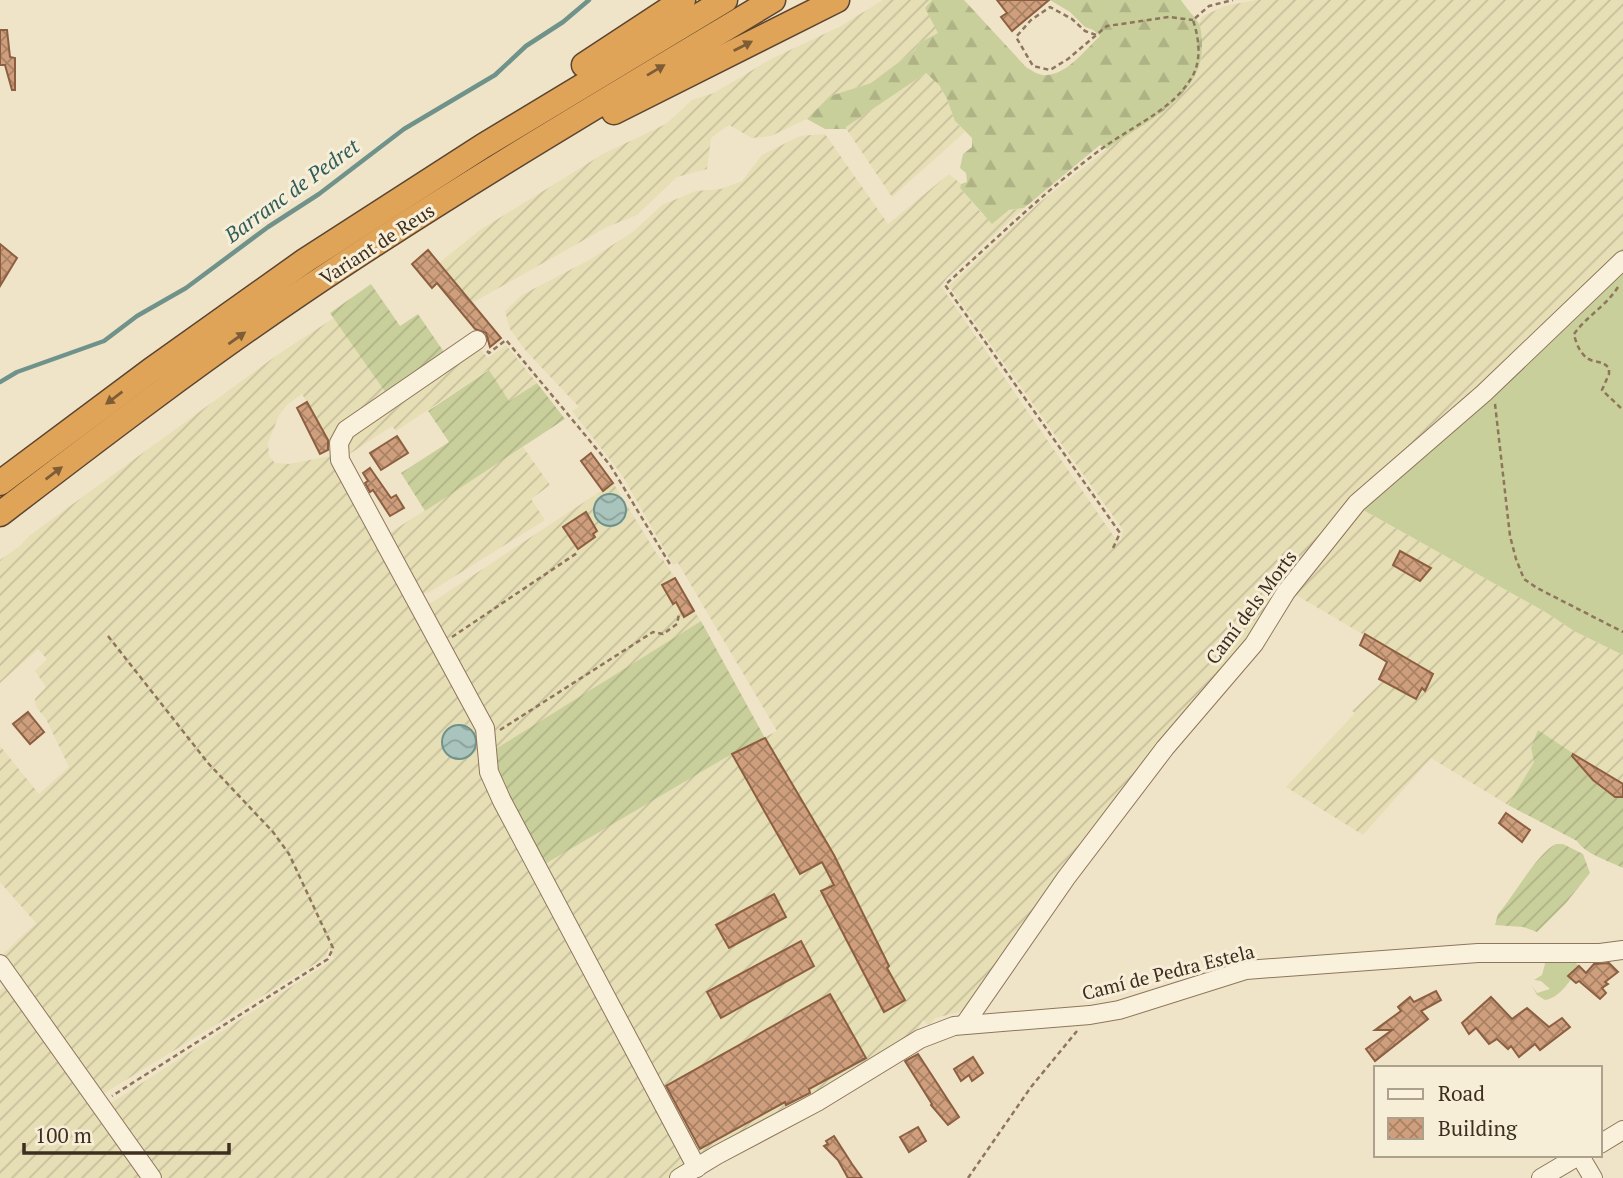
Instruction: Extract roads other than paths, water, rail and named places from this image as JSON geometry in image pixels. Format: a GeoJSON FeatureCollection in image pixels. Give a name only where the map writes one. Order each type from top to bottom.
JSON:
{"type":"FeatureCollection","features":[{"type":"Feature","properties":{"kind":"highway"},"geometry":{"type":"LineString","coordinates":[[150,371],[302,252],[683,0]]}},
{"type":"Feature","properties":{"kind":"highway","name":"Variant de Reus"},"geometry":{"type":"LineString","coordinates":[[0,483],[150,371],[317,253],[495,138],[725,0]]}},
{"type":"Feature","properties":{"kind":"highway","name":"Variant de Reus"},"geometry":{"type":"LineString","coordinates":[[0,514],[179,380],[299,295],[500,164],[773,0]]}},
{"type":"Feature","properties":{"kind":"highway"},"geometry":{"type":"LineString","coordinates":[[299,295],[585,128],[837,0]]}},
{"type":"Feature","properties":{"kind":"street","name":"Camí dels Morts"},"geometry":{"type":"LineString","coordinates":[[964,1025],[1066,878],[1165,748],[1254,644],[1286,592],[1357,503],[1483,393],[1623,260]]}},
{"type":"Feature","properties":{"kind":"street"},"geometry":{"type":"LineString","coordinates":[[477,340],[346,430],[339,443],[340,460],[485,728],[489,772],[502,801],[696,1168]]}},
{"type":"Feature","properties":{"kind":"street","name":"Camí de Pedra Estela"},"geometry":{"type":"LineString","coordinates":[[680,1178],[817,1102],[920,1039],[954,1026],[1090,1015],[1139,1004],[1246,970],[1478,953],[1600,953],[1623,950]]}},
{"type":"Feature","properties":{"kind":"street"},"geometry":{"type":"LineString","coordinates":[[0,964],[152,1178]]}},
{"type":"Feature","properties":{"kind":"street"},"geometry":{"type":"LineString","coordinates":[[1602,1142],[1623,1130]]}},
{"type":"Feature","properties":{"kind":"street"},"geometry":{"type":"LineString","coordinates":[[1541,1178],[1577,1157]]}},
{"type":"Feature","properties":{"kind":"street"},"geometry":{"type":"LineString","coordinates":[[1581,1157],[1593,1178]]}},
{"type":"Feature","properties":{"kind":"water"},"geometry":{"type":"Polygon","coordinates":[[[610,494],[621,499],[626,510],[621,521],[610,526],[599,521],[594,510],[599,499],[610,494]]]}},
{"type":"Feature","properties":{"kind":"water"},"geometry":{"type":"Polygon","coordinates":[[[459,725],[471,730],[476,742],[471,754],[459,759],[447,754],[442,742],[447,730],[459,725]]]}},
{"type":"Feature","properties":{"kind":"waterway","name":"Barranc de Pedret"},"geometry":{"type":"LineString","coordinates":[[0,382],[17,372],[104,341],[137,316],[186,288],[268,227],[319,194],[404,129],[495,75],[526,46],[563,22],[589,0]]}}]}
